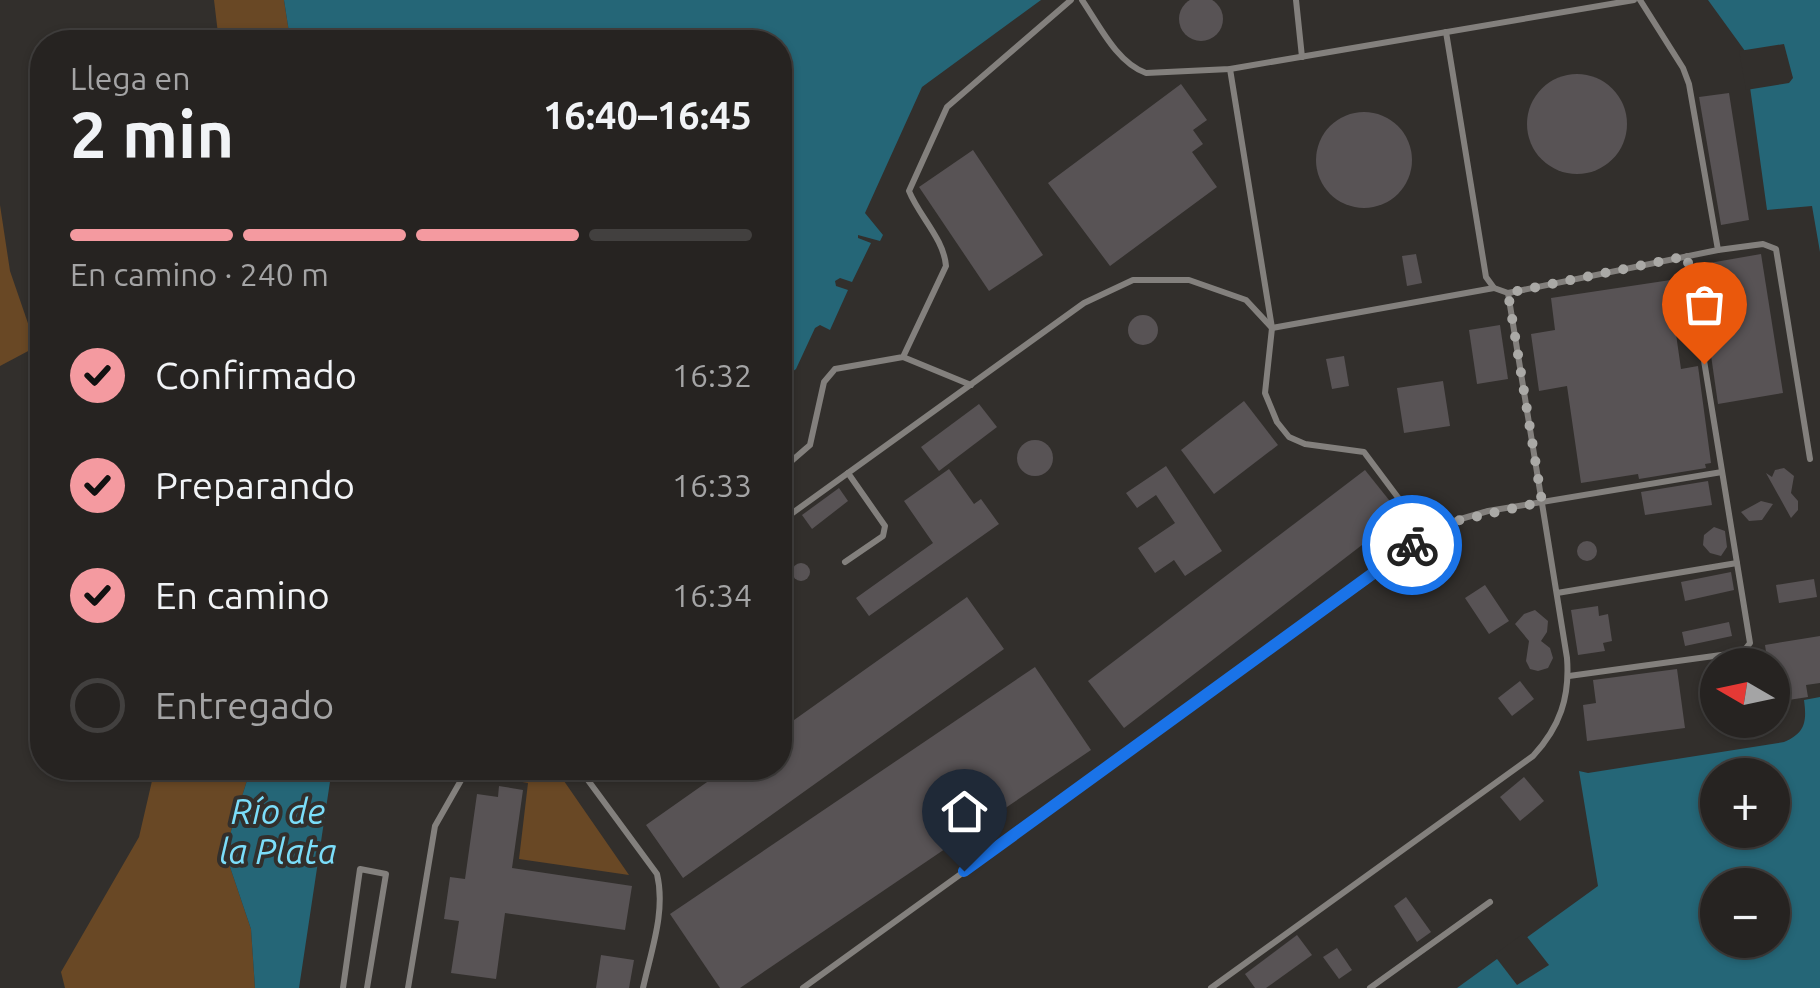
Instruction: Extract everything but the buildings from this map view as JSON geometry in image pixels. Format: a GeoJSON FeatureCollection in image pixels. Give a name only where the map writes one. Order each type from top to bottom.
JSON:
{"type":"FeatureCollection","features":[{"type":"Feature","properties":{"kind":"lane"},"geometry":{"type":"LineString","coordinates":[[903,357],[946,266],[945,252],[916,209],[909,191],[938,121],[947,107],[1071,0]]}},
{"type":"Feature","properties":{"kind":"lane"},"geometry":{"type":"LineString","coordinates":[[1082,0],[1133,69],[1146,73],[1230,69],[1637,0],[1684,68],[1718,250]]}},
{"type":"Feature","properties":{"kind":"lane"},"geometry":{"type":"LineString","coordinates":[[1296,0],[1302,56]]}},
{"type":"Feature","properties":{"kind":"lane"},"geometry":{"type":"LineString","coordinates":[[1446,32],[1486,277],[1494,288]]}},
{"type":"Feature","properties":{"kind":"lane"},"geometry":{"type":"LineString","coordinates":[[1230,69],[1272,328],[1265,393],[1277,422],[1289,437],[1305,444],[1364,452],[1426,535]]}},
{"type":"Feature","properties":{"kind":"lane"},"geometry":{"type":"LineString","coordinates":[[1272,328],[1494,288],[1508,293],[1762,244],[1776,249],[1780,260],[1810,459]]}},
{"type":"Feature","properties":{"kind":"lane"},"geometry":{"type":"LineString","coordinates":[[1569,676],[1743,652],[1750,642],[1687,256]]}},
{"type":"Feature","properties":{"kind":"lane"},"geometry":{"type":"LineString","coordinates":[[792,513],[1084,303],[1133,280],[1189,280],[1246,300],[1272,328]]}},
{"type":"Feature","properties":{"kind":"lane"},"geometry":{"type":"LineString","coordinates":[[1211,988],[1533,756],[1553,732],[1566,703],[1569,676],[1508,293]]}},
{"type":"Feature","properties":{"kind":"lane"},"geometry":{"type":"LineString","coordinates":[[792,461],[810,445],[824,382],[835,369],[903,357],[971,385]]}},
{"type":"Feature","properties":{"kind":"lane"},"geometry":{"type":"LineString","coordinates":[[803,988],[1447,523],[1542,502],[1722,472]]}},
{"type":"Feature","properties":{"kind":"lane"},"geometry":{"type":"LineString","coordinates":[[844,562],[883,536],[885,526],[848,473]]}},
{"type":"Feature","properties":{"kind":"lane"},"geometry":{"type":"LineString","coordinates":[[1556,593],[1737,564]]}},
{"type":"Feature","properties":{"kind":"lane"},"geometry":{"type":"LineString","coordinates":[[408,988],[435,826],[461,780]]}},
{"type":"Feature","properties":{"kind":"lane"},"geometry":{"type":"LineString","coordinates":[[588,780],[657,874],[662,892],[644,988]]}},
{"type":"Feature","properties":{"kind":"lane"},"geometry":{"type":"LineString","coordinates":[[343,988],[360,869],[386,874],[366,988]]}},
{"type":"Feature","properties":{"kind":"lane"},"geometry":{"type":"LineString","coordinates":[[1370,988],[1490,902]]}},
{"type":"Feature","properties":{"kind":"shaded area"},"geometry":{"type":"Polygon","coordinates":[[[214,0],[284,0],[289,30],[218,30],[214,0]]]}},
{"type":"Feature","properties":{"kind":"shaded area"},"geometry":{"type":"Polygon","coordinates":[[[0,205],[10,271],[30,329],[30,350],[0,366],[0,205]]]}},
{"type":"Feature","properties":{"kind":"shaded area"},"geometry":{"type":"Polygon","coordinates":[[[152,780],[247,780],[231,831],[230,867],[251,929],[255,988],[65,988],[61,972],[139,837],[152,780]]]}},
{"type":"Feature","properties":{"kind":"shaded area"},"geometry":{"type":"Polygon","coordinates":[[[511,780],[563,780],[629,875],[519,859],[528,783],[511,780]]]}},
{"type":"Feature","properties":{"kind":"water"},"geometry":{"type":"Polygon","coordinates":[[[284,0],[1041,0],[922,87],[865,213],[883,235],[880,241],[858,235],[871,243],[852,282],[840,278],[835,281],[836,286],[848,290],[830,330],[820,325],[815,328],[792,372],[792,30],[289,30],[284,0]]]}},
{"type":"Feature","properties":{"kind":"water"},"geometry":{"type":"Polygon","coordinates":[[[1708,0],[1820,0],[1820,252],[1812,206],[1767,210],[1745,51],[1708,0]]]}},
{"type":"Feature","properties":{"kind":"water"},"geometry":{"type":"Polygon","coordinates":[[[1820,697],[1820,988],[1457,988],[1598,886],[1579,771],[1588,773],[1784,742],[1803,726],[1804,700],[1820,697]]]}},
{"type":"Feature","properties":{"kind":"water","name":"Río de la Plata"},"geometry":{"type":"Polygon","coordinates":[[[247,780],[330,780],[299,988],[255,988],[251,929],[230,867],[231,831],[247,780]]]}},
{"type":"Feature","properties":{"kind":"pier"},"geometry":{"type":"Polygon","coordinates":[[[1784,44],[1793,78],[1789,83],[1746,90],[1739,51],[1784,44]]]}},
{"type":"Feature","properties":{"kind":"pier"},"geometry":{"type":"Polygon","coordinates":[[[1524,933],[1549,965],[1517,985],[1494,955],[1524,933]]]}},
{"type":"Feature","properties":{"kind":"way so far"},"geometry":{"type":"LineString","coordinates":[[1412,545],[1447,523],[1542,502],[1508,293],[1687,256],[1704,364]]}},
{"type":"Feature","properties":{"kind":"route"},"geometry":{"type":"LineString","coordinates":[[964,871],[1412,545]]}}]}
